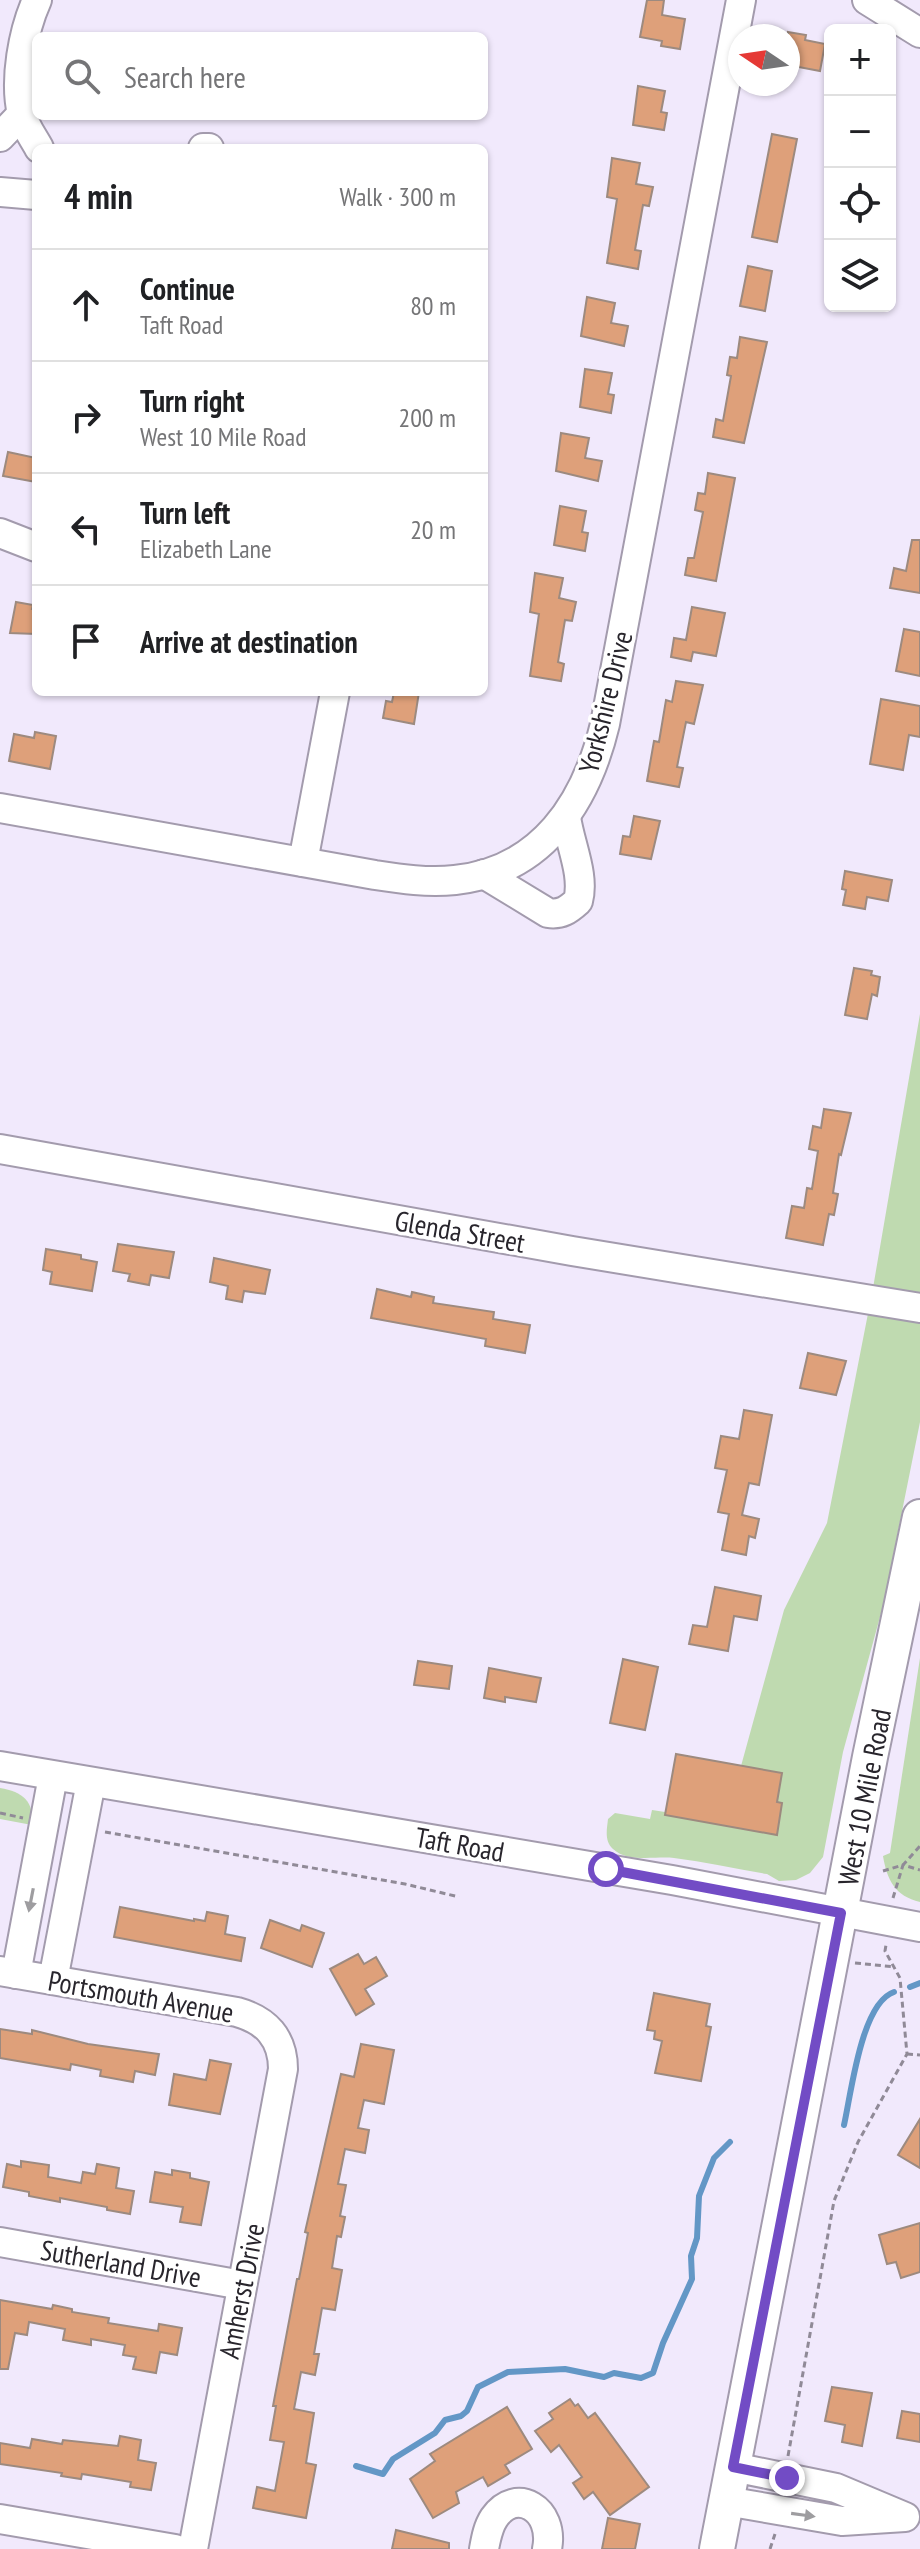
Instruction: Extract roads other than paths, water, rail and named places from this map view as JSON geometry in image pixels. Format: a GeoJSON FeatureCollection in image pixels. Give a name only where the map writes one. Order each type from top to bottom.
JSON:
{"type":"FeatureCollection","features":[{"type":"Feature","properties":{"kind":"main road","name":"West 10 Mile Road"},"geometry":{"type":"LineString","coordinates":[[717,2549],[870,1757],[920,1517]]}},
{"type":"Feature","properties":{"kind":"street"},"geometry":{"type":"LineString","coordinates":[[37,0],[26,28],[20,67],[22,114],[37,144]]}},
{"type":"Feature","properties":{"kind":"street","name":"Yorkshire Drive"},"geometry":{"type":"LineString","coordinates":[[0,808],[403,879],[455,880],[497,871],[532,850],[566,817],[586,784],[605,724],[741,0]]}},
{"type":"Feature","properties":{"kind":"street"},"geometry":{"type":"LineString","coordinates":[[867,0],[920,33]]}},
{"type":"Feature","properties":{"kind":"street"},"geometry":{"type":"LineString","coordinates":[[0,137],[22,114]]}},
{"type":"Feature","properties":{"kind":"street"},"geometry":{"type":"LineString","coordinates":[[0,192],[32,195]]}},
{"type":"Feature","properties":{"kind":"street"},"geometry":{"type":"LineString","coordinates":[[0,533],[32,545]]}},
{"type":"Feature","properties":{"kind":"street"},"geometry":{"type":"LineString","coordinates":[[303,862],[334,696]]}},
{"type":"Feature","properties":{"kind":"street"},"geometry":{"type":"LineString","coordinates":[[484,874],[548,913],[558,914],[568,909],[578,901],[581,876],[566,817]]}},
{"type":"Feature","properties":{"kind":"street","name":"Glenda Street"},"geometry":{"type":"LineString","coordinates":[[0,1149],[572,1251],[920,1308]]}},
{"type":"Feature","properties":{"kind":"street","name":"Taft Road"},"geometry":{"type":"LineString","coordinates":[[0,1766],[672,1880],[920,1927]]}},
{"type":"Feature","properties":{"kind":"street"},"geometry":{"type":"LineString","coordinates":[[8,1972],[53,1776]]}},
{"type":"Feature","properties":{"kind":"street"},"geometry":{"type":"LineString","coordinates":[[53,1980],[91,1782]]}},
{"type":"Feature","properties":{"kind":"street","name":"Portsmouth Avenue"},"geometry":{"type":"LineString","coordinates":[[8,1972],[237,2012],[261,2021],[275,2035]]}},
{"type":"Feature","properties":{"kind":"street","name":"Amherst Drive"},"geometry":{"type":"LineString","coordinates":[[193,2549],[283,2069],[283,2057],[275,2035]]}},
{"type":"Feature","properties":{"kind":"street","name":"Sutherland Drive"},"geometry":{"type":"LineString","coordinates":[[0,2242],[242,2285]]}},
{"type":"Feature","properties":{"kind":"street"},"geometry":{"type":"LineString","coordinates":[[733,2467],[836,2488],[912,2519]]}},
{"type":"Feature","properties":{"kind":"street"},"geometry":{"type":"LineString","coordinates":[[726,2501],[842,2521],[912,2519]]}},
{"type":"Feature","properties":{"kind":"street"},"geometry":{"type":"LineString","coordinates":[[484,2549],[487,2533],[497,2514],[511,2505],[522,2504],[532,2507],[546,2518],[550,2533],[547,2549]]}},
{"type":"Feature","properties":{"kind":"street"},"geometry":{"type":"LineString","coordinates":[[0,2519],[175,2549]]}},
{"type":"Feature","properties":{"kind":"waterway"},"geometry":{"type":"LineString","coordinates":[[910,1987],[920,1983]]}},
{"type":"Feature","properties":{"kind":"waterway"},"geometry":{"type":"LineString","coordinates":[[844,2125],[866,2031],[873,2013],[894,1992]]}},
{"type":"Feature","properties":{"kind":"waterway"},"geometry":{"type":"LineString","coordinates":[[356,2466],[383,2474],[393,2459],[435,2433],[445,2420],[467,2411],[478,2387],[508,2372],[565,2369],[604,2377],[614,2373],[641,2378],[653,2373],[692,2279],[691,2256],[697,2238],[699,2196],[714,2158],[730,2142]]}}]}
